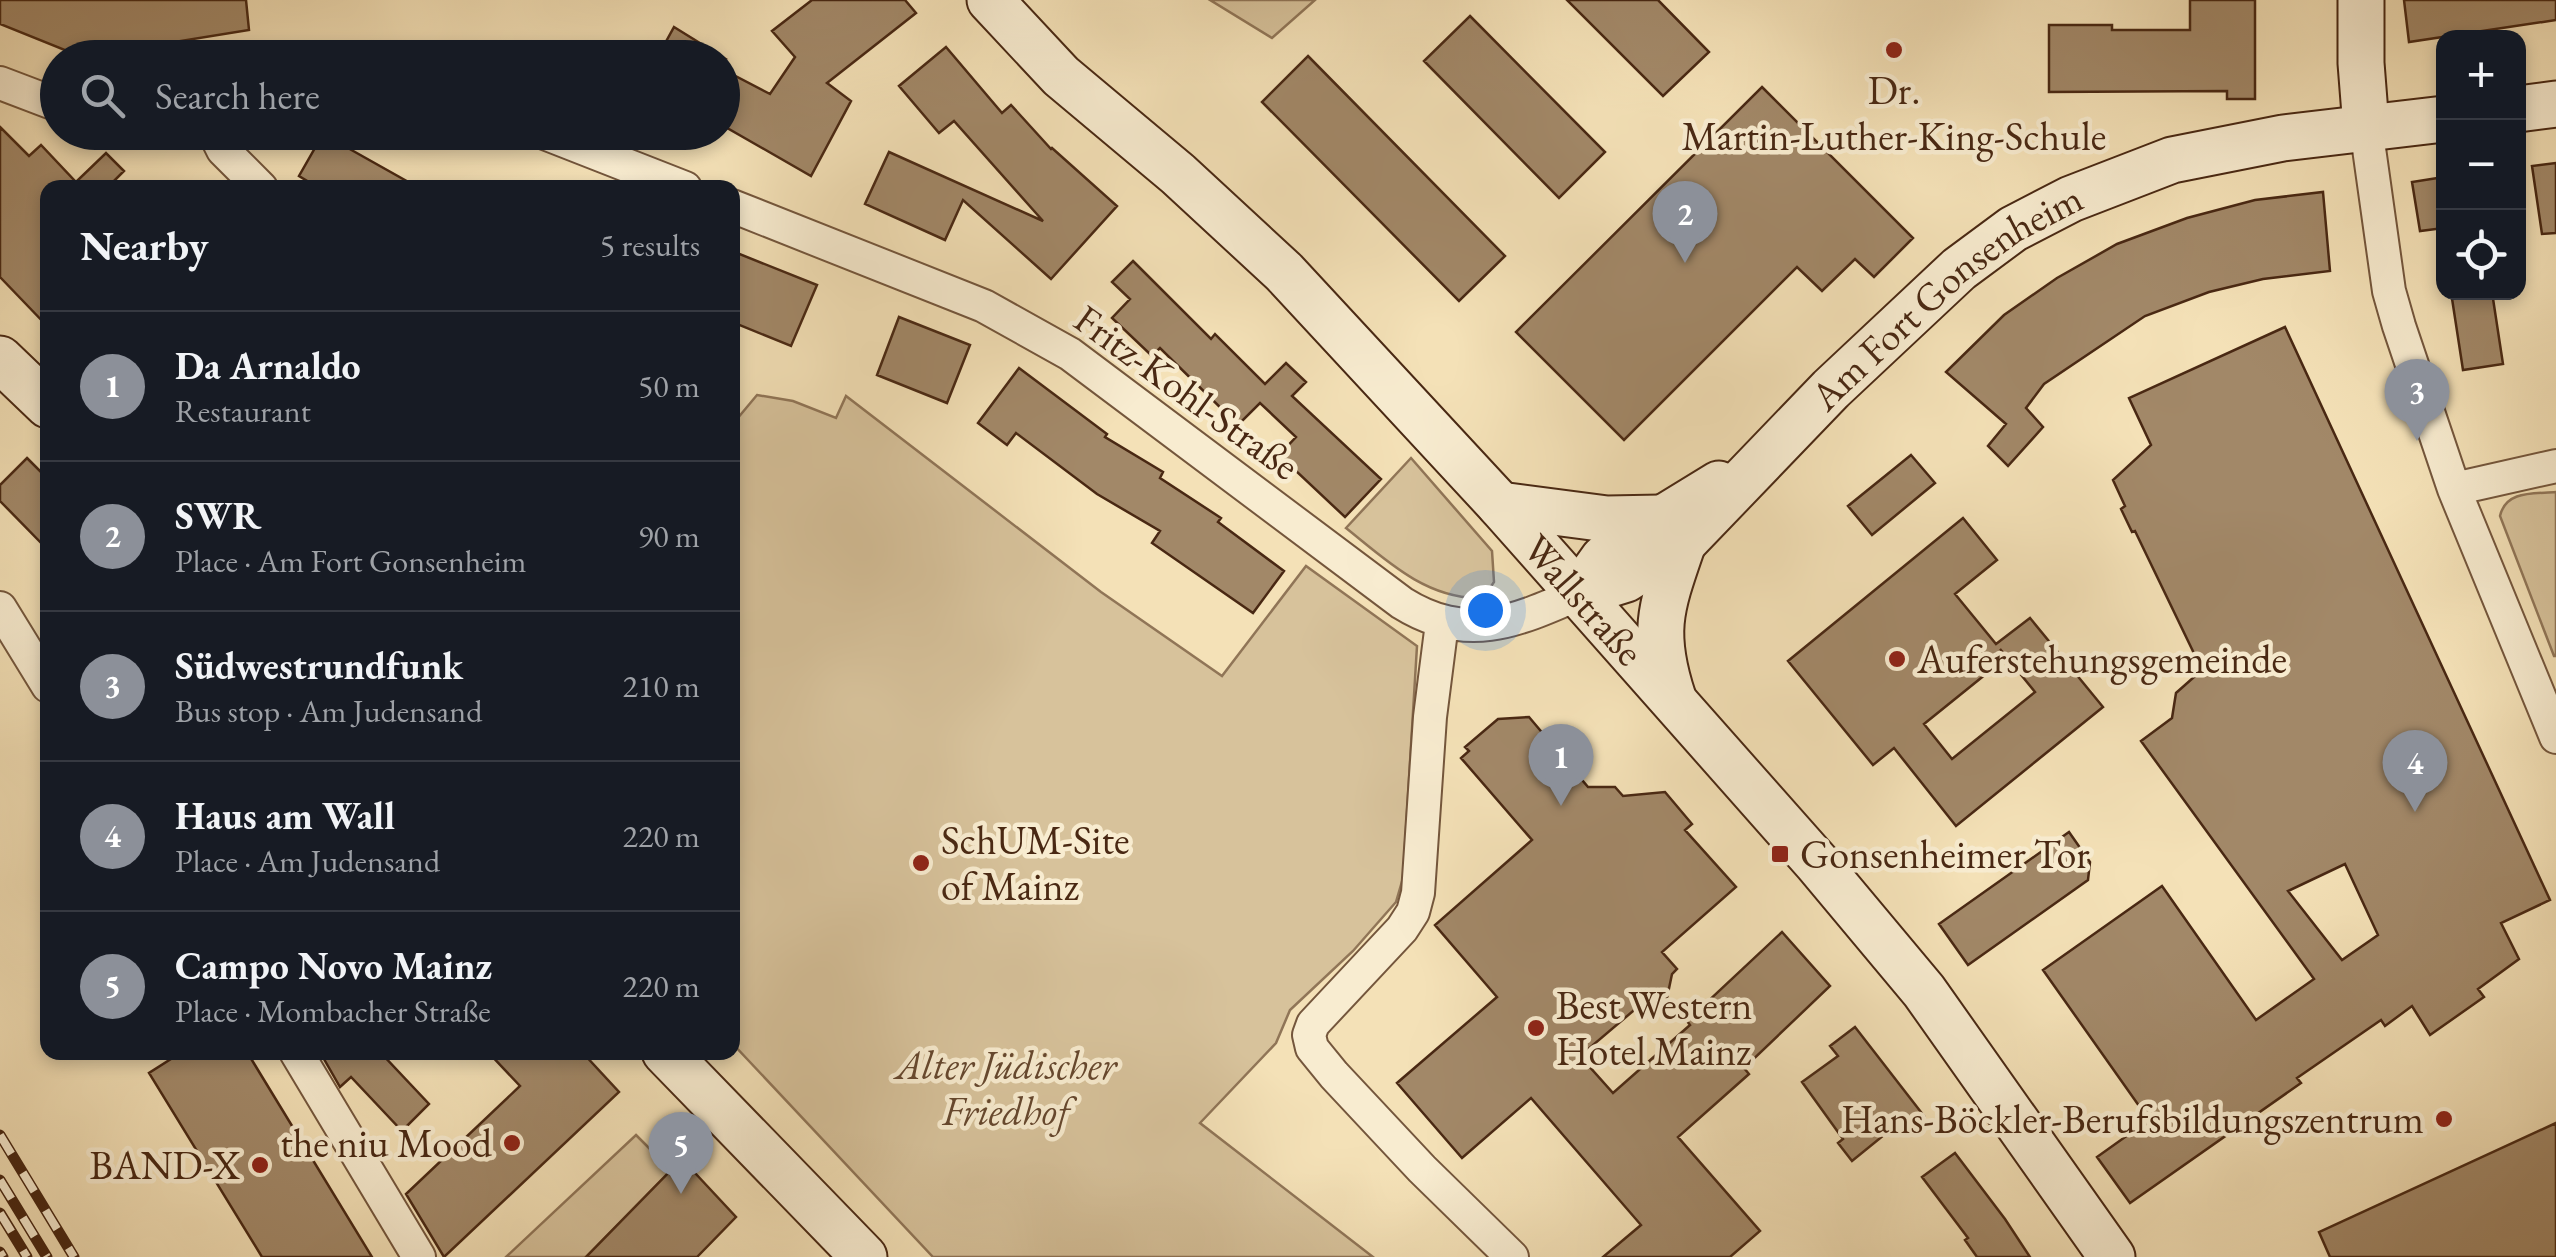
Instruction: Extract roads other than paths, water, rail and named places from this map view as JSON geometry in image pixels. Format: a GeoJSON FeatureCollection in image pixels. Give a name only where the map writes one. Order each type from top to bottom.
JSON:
{"type":"FeatureCollection","features":[{"type":"Feature","properties":{"kind":"street","name":"Wallstraße"},"geometry":{"type":"LineString","coordinates":[[990,0],[1061,76],[1190,185],[1284,272],[1500,506],[1817,863],[1924,992],[2112,1257]]}},
{"type":"Feature","properties":{"kind":"street"},"geometry":{"type":"LineString","coordinates":[[2361,0],[2366,127],[2389,290],[2454,490],[2556,737]]}},
{"type":"Feature","properties":{"kind":"street"},"geometry":{"type":"LineString","coordinates":[[0,83],[40,98]]}},
{"type":"Feature","properties":{"kind":"street"},"geometry":{"type":"LineString","coordinates":[[2526,108],[2556,104]]}},
{"type":"Feature","properties":{"kind":"street","name":"Am Fort Gonsenheim"},"geometry":{"type":"LineString","coordinates":[[1578,594],[1626,580],[1672,531],[1768,456],[1831,389],[1959,269],[2013,229],[2071,199],[2172,160],[2225,147],[2436,120]]}},
{"type":"Feature","properties":{"kind":"street"},"geometry":{"type":"LineString","coordinates":[[223,150],[253,180]]}},
{"type":"Feature","properties":{"kind":"street"},"geometry":{"type":"LineString","coordinates":[[588,150],[665,180]]}},
{"type":"Feature","properties":{"kind":"street","name":"Fritz-Kohl-Straße"},"geometry":{"type":"LineString","coordinates":[[740,209],[984,306],[1070,354],[1402,604],[1442,623],[1467,627],[1494,624],[1538,612],[1578,594]]}},
{"type":"Feature","properties":{"kind":"street"},"geometry":{"type":"LineString","coordinates":[[2454,490],[2556,466]]}},
{"type":"Feature","properties":{"kind":"street"},"geometry":{"type":"LineString","coordinates":[[1500,506],[1672,531],[1658,640],[1675,704]]}},
{"type":"Feature","properties":{"kind":"street"},"geometry":{"type":"LineString","coordinates":[[0,608],[40,673]]}},
{"type":"Feature","properties":{"kind":"street"},"geometry":{"type":"LineString","coordinates":[[1442,623],[1430,717],[1418,893],[1413,912],[1402,929],[1313,1024],[1309,1035],[1312,1048],[1334,1075],[1512,1257]]}},
{"type":"Feature","properties":{"kind":"street"},"geometry":{"type":"LineString","coordinates":[[301,1060],[420,1257]]}},
{"type":"Feature","properties":{"kind":"street"},"geometry":{"type":"LineString","coordinates":[[674,1060],[864,1257]]}},
{"type":"Feature","properties":{"kind":"railway"},"geometry":{"type":"LineString","coordinates":[[0,1135],[74,1257]]}},
{"type":"Feature","properties":{"kind":"railway"},"geometry":{"type":"LineString","coordinates":[[0,1180],[47,1257]]}},
{"type":"Feature","properties":{"kind":"railway"},"geometry":{"type":"LineString","coordinates":[[0,1213],[27,1257]]}},
{"type":"Feature","properties":{"kind":"railway"},"geometry":{"type":"LineString","coordinates":[[0,1252],[3,1257]]}},
{"type":"Feature","properties":{"kind":"place","name":"Dr. Martin-Luther-King-Schule"},"geometry":{"type":"Point","coordinates":[1894,50]}},
{"type":"Feature","properties":{"kind":"place","name":"SWR"},"geometry":{"type":"Point","coordinates":[1685,263]}},
{"type":"Feature","properties":{"kind":"place","name":"Südwestrundfunk"},"geometry":{"type":"Point","coordinates":[2417,441]}},
{"type":"Feature","properties":{"kind":"place","name":"Auferstehungsgemeinde"},"geometry":{"type":"Point","coordinates":[1897,659]}},
{"type":"Feature","properties":{"kind":"place","name":"Da Arnaldo"},"geometry":{"type":"Point","coordinates":[1561,806]}},
{"type":"Feature","properties":{"kind":"place","name":"Haus am Wall"},"geometry":{"type":"Point","coordinates":[2415,812]}},
{"type":"Feature","properties":{"kind":"place","name":"Gonsenheimer Tor"},"geometry":{"type":"Point","coordinates":[1780,854]}},
{"type":"Feature","properties":{"kind":"place","name":"SchUM-Site of Mainz"},"geometry":{"type":"Point","coordinates":[921,863]}},
{"type":"Feature","properties":{"kind":"place","name":"Best Western Hotel Mainz"},"geometry":{"type":"Point","coordinates":[1536,1028]}},
{"type":"Feature","properties":{"kind":"place","name":"Hans-Böckler-Berufsbildungszentrum"},"geometry":{"type":"Point","coordinates":[2444,1119]}},
{"type":"Feature","properties":{"kind":"place","name":"the niu Mood"},"geometry":{"type":"Point","coordinates":[512,1143]}},
{"type":"Feature","properties":{"kind":"place","name":"BAND-X"},"geometry":{"type":"Point","coordinates":[260,1165]}},
{"type":"Feature","properties":{"kind":"place","name":"Campo Novo Mainz"},"geometry":{"type":"Point","coordinates":[681,1194]}},
{"type":"Feature","properties":{"kind":"park label","name":"Alter Jüdischer Friedhof"},"geometry":{"type":"Point","coordinates":[1006,1088]}}]}
